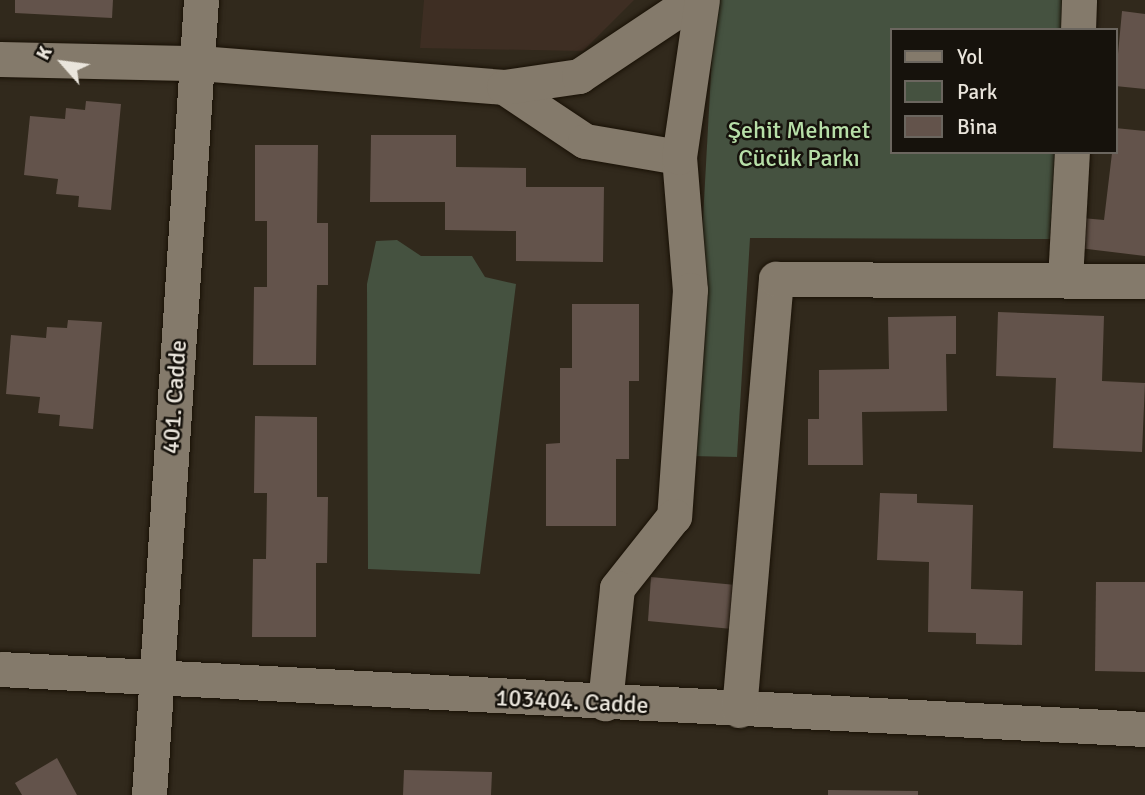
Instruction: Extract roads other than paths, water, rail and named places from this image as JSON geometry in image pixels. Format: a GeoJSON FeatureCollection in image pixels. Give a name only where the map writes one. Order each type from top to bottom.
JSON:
{"type":"FeatureCollection","features":[{"type":"Feature","properties":{"kind":"street","name":"401. Cadde"},"geometry":{"type":"LineString","coordinates":[[149,795],[199,63],[201,0]]}},
{"type":"Feature","properties":{"kind":"street"},"geometry":{"type":"LineString","coordinates":[[0,59],[199,63],[504,87],[579,76],[693,0]]}},
{"type":"Feature","properties":{"kind":"street"},"geometry":{"type":"LineString","coordinates":[[605,703],[617,588],[674,516],[690,290],[679,157],[702,0]]}},
{"type":"Feature","properties":{"kind":"street"},"geometry":{"type":"LineString","coordinates":[[1078,28],[1079,0]]}},
{"type":"Feature","properties":{"kind":"street"},"geometry":{"type":"LineString","coordinates":[[504,87],[585,141],[679,157]]}},
{"type":"Feature","properties":{"kind":"street"},"geometry":{"type":"LineString","coordinates":[[1065,280],[1072,154]]}},
{"type":"Feature","properties":{"kind":"street"},"geometry":{"type":"LineString","coordinates":[[739,710],[776,279],[1145,281]]}},
{"type":"Feature","properties":{"kind":"street","name":"103404. Cadde"},"geometry":{"type":"LineString","coordinates":[[0,669],[155,681],[1145,729]]}},
{"type":"Feature","properties":{"kind":"park label","name":"Şehit Mehmet Cücük Parkı"},"geometry":{"type":"Point","coordinates":[799,145]}}]}
